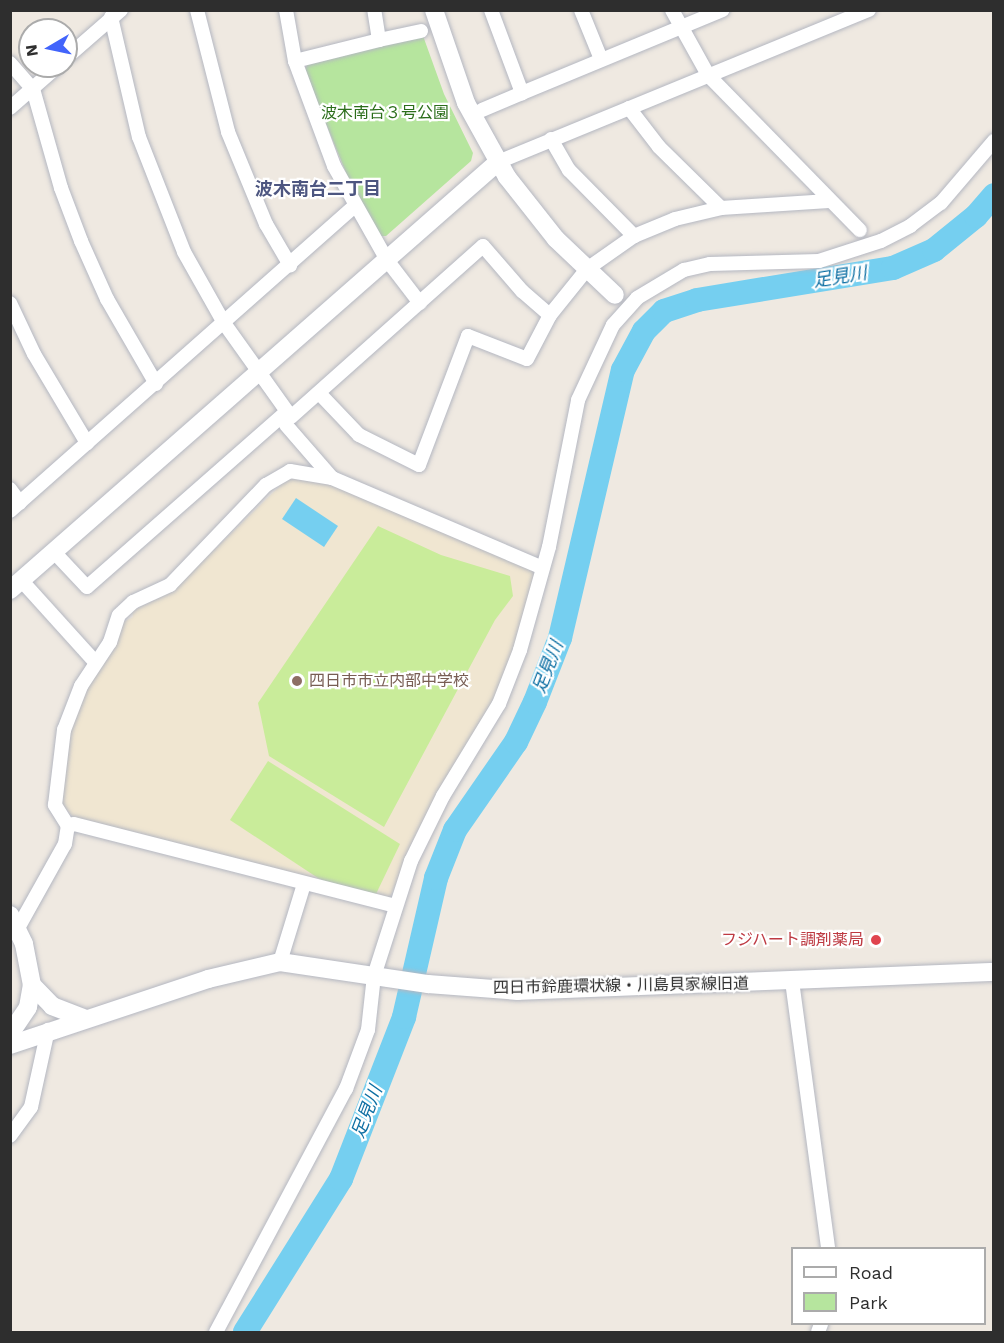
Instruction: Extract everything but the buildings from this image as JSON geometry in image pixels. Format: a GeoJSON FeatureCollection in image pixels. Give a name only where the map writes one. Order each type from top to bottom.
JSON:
{"type":"FeatureCollection","features":[{"type":"Feature","properties":{"kind":"street"},"geometry":{"type":"LineString","coordinates":[[197,10],[228,132],[266,224],[290,265]]}},
{"type":"Feature","properties":{"kind":"street"},"geometry":{"type":"LineString","coordinates":[[286,10],[295,61],[320,134],[354,207],[387,260],[420,303]]}},
{"type":"Feature","properties":{"kind":"street"},"geometry":{"type":"LineString","coordinates":[[374,10],[379,40]]}},
{"type":"Feature","properties":{"kind":"street"},"geometry":{"type":"LineString","coordinates":[[434,10],[457,81],[498,162],[537,217],[615,295]]}},
{"type":"Feature","properties":{"kind":"street"},"geometry":{"type":"LineString","coordinates":[[491,10],[522,93]]}},
{"type":"Feature","properties":{"kind":"street"},"geometry":{"type":"LineString","coordinates":[[581,10],[601,59]]}},
{"type":"Feature","properties":{"kind":"street"},"geometry":{"type":"LineString","coordinates":[[672,10],[679,28],[708,75],[829,201],[860,230]]}},
{"type":"Feature","properties":{"kind":"street"},"geometry":{"type":"LineString","coordinates":[[482,110],[722,10]]}},
{"type":"Feature","properties":{"kind":"street"},"geometry":{"type":"LineString","coordinates":[[95,663],[16,585],[498,162],[869,10]]}},
{"type":"Feature","properties":{"kind":"street"},"geometry":{"type":"LineString","coordinates":[[78,47],[116,14],[148,165],[184,252],[224,323],[286,418],[332,478]]}},
{"type":"Feature","properties":{"kind":"street"},"geometry":{"type":"LineString","coordinates":[[295,61],[421,31]]}},
{"type":"Feature","properties":{"kind":"street"},"geometry":{"type":"LineString","coordinates":[[10,63],[33,89],[61,188],[81,241],[107,299],[156,384]]}},
{"type":"Feature","properties":{"kind":"street"},"geometry":{"type":"LineString","coordinates":[[10,108],[45,78]]}},
{"type":"Feature","properties":{"kind":"street"},"geometry":{"type":"LineString","coordinates":[[629,108],[659,147],[721,208]]}},
{"type":"Feature","properties":{"kind":"street"},"geometry":{"type":"LineString","coordinates":[[551,139],[570,170],[634,236]]}},
{"type":"Feature","properties":{"kind":"street"},"geometry":{"type":"LineString","coordinates":[[216,1332],[346,1089],[368,1030],[376,976],[411,861],[443,796],[499,704],[520,650],[543,568],[578,400],[613,325],[637,298],[684,270],[710,264],[819,261],[881,241],[940,203],[993,141]]}},
{"type":"Feature","properties":{"kind":"street"},"geometry":{"type":"LineString","coordinates":[[319,393],[359,435],[418,465],[468,336],[528,359],[550,315],[587,269],[634,236],[675,219],[721,208],[829,201]]}},
{"type":"Feature","properties":{"kind":"street"},"geometry":{"type":"LineString","coordinates":[[10,489],[15,507],[354,207]]}},
{"type":"Feature","properties":{"kind":"street"},"geometry":{"type":"LineString","coordinates":[[54,552],[87,587],[286,418],[291,417],[319,393],[483,246],[522,291],[550,315]]}},
{"type":"Feature","properties":{"kind":"street"},"geometry":{"type":"LineString","coordinates":[[10,303],[34,354],[87,443]]}},
{"type":"Feature","properties":{"kind":"street"},"geometry":{"type":"LineString","coordinates":[[10,1034],[28,1007],[32,985],[14,922],[65,844],[68,826],[55,805],[64,730],[95,663],[110,642],[119,615],[134,602],[170,585],[266,485],[290,471],[332,478],[543,568]]}},
{"type":"Feature","properties":{"kind":"street"},"geometry":{"type":"LineString","coordinates":[[68,826],[74,824],[396,906]]}},
{"type":"Feature","properties":{"kind":"street"},"geometry":{"type":"LineString","coordinates":[[280,962],[304,884]]}},
{"type":"Feature","properties":{"kind":"street","name":"四日市鈴鹿環状線・川島貝家線旧道"},"geometry":{"type":"LineString","coordinates":[[10,1045],[48,1030],[226,973],[280,962],[428,984],[518,991],[993,972]]}},
{"type":"Feature","properties":{"kind":"street"},"geometry":{"type":"LineString","coordinates":[[792,981],[828,1247]]}},
{"type":"Feature","properties":{"kind":"street"},"geometry":{"type":"LineString","coordinates":[[32,985],[52,1006],[88,1019]]}},
{"type":"Feature","properties":{"kind":"street"},"geometry":{"type":"LineString","coordinates":[[10,1136],[31,1107],[48,1030]]}},
{"type":"Feature","properties":{"kind":"shaded area","name":"四日市市立内部中学校"},"geometry":{"type":"Polygon","coordinates":[[[301,477],[350,489],[535,569],[537,577],[493,709],[407,859],[390,897],[383,899],[74,818],[62,804],[70,732],[86,689],[115,648],[122,623],[133,617],[132,611],[171,592],[286,480],[301,477]]]}},
{"type":"Feature","properties":{"kind":"green space","name":"波木南台３号公園"},"geometry":{"type":"Polygon","coordinates":[[[422,33],[444,94],[473,153],[471,161],[386,236],[380,236],[356,197],[304,70],[308,64],[422,33]]]}},
{"type":"Feature","properties":{"kind":"green space"},"geometry":{"type":"Polygon","coordinates":[[[378,526],[441,555],[510,576],[513,596],[495,620],[384,827],[269,756],[258,703],[378,526]]]}},
{"type":"Feature","properties":{"kind":"green space"},"geometry":{"type":"Polygon","coordinates":[[[268,761],[400,844],[376,894],[324,882],[230,820],[268,761]]]}},
{"type":"Feature","properties":{"kind":"water"},"geometry":{"type":"Polygon","coordinates":[[[296,498],[338,526],[324,547],[282,519],[296,498]]]}},
{"type":"Feature","properties":{"kind":"waterway","name":"足見川"},"geometry":{"type":"LineString","coordinates":[[245,1332],[341,1179],[404,1017],[436,878],[455,830],[516,742],[535,702],[560,638],[623,370],[644,331],[664,311],[697,300],[893,268],[934,250],[976,216],[994,195]]}},
{"type":"Feature","properties":{"kind":"place","name":"四日市市立内部中学校"},"geometry":{"type":"Point","coordinates":[297,681]}},
{"type":"Feature","properties":{"kind":"place","name":"フジハート調剤薬局"},"geometry":{"type":"Point","coordinates":[876,940]}},
{"type":"Feature","properties":{"kind":"district","name":"波木南台二丁目"},"geometry":{"type":"Point","coordinates":[318,189]}}]}
